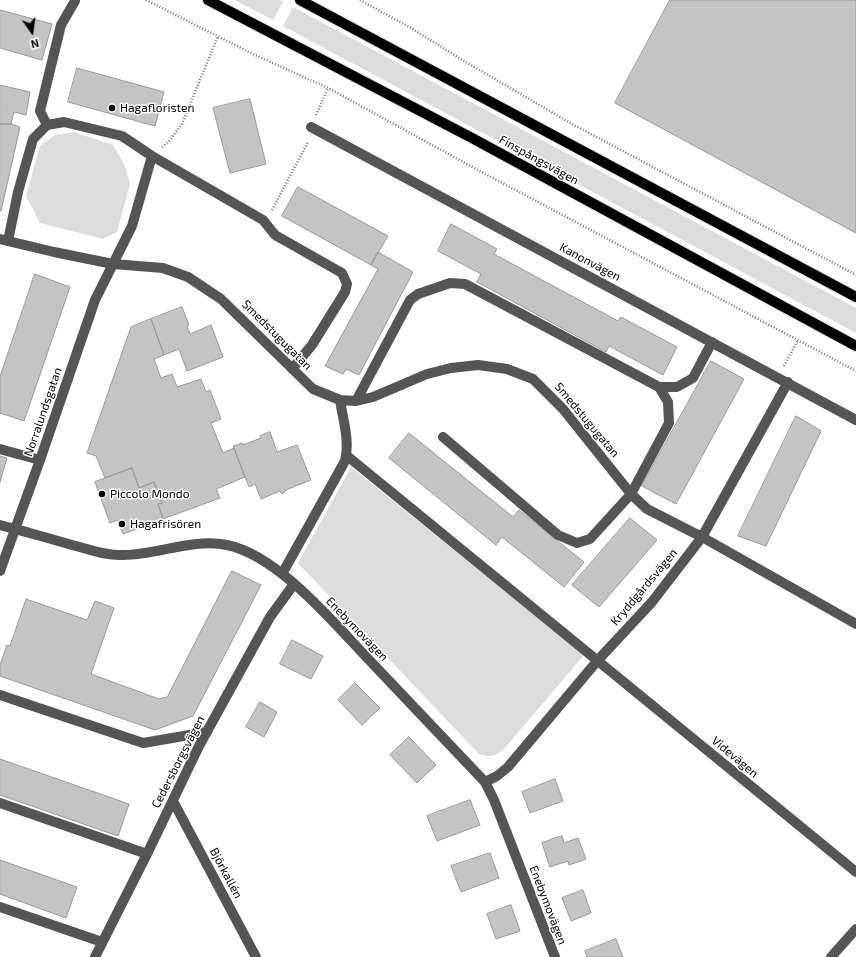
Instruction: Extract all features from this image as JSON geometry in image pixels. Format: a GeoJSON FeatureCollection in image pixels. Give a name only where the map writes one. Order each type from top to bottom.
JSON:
{"type":"FeatureCollection","features":[{"type":"Feature","properties":{"kind":"main road","name":"Finspångsvägen"},"geometry":{"type":"LineString","coordinates":[[208,0],[472,138],[856,346]]}},
{"type":"Feature","properties":{"kind":"main road"},"geometry":{"type":"LineString","coordinates":[[300,0],[856,297]]}},
{"type":"Feature","properties":{"kind":"street"},"geometry":{"type":"LineString","coordinates":[[47,125],[40,111],[61,25],[75,1]]}},
{"type":"Feature","properties":{"kind":"street"},"geometry":{"type":"LineString","coordinates":[[4,240],[33,139],[47,125],[64,122],[122,136],[152,156],[263,220],[275,235],[342,272],[347,284],[345,292],[312,345],[292,369]]}},
{"type":"Feature","properties":{"kind":"street","name":"Kanonvägen"},"geometry":{"type":"LineString","coordinates":[[311,127],[788,382],[856,420]]}},
{"type":"Feature","properties":{"kind":"street","name":"Norralundsgatan"},"geometry":{"type":"LineString","coordinates":[[0,571],[95,300],[132,226],[152,156]]}},
{"type":"Feature","properties":{"kind":"street","name":"Smedstugugatan"},"geometry":{"type":"LineString","coordinates":[[4,240],[113,264],[163,268],[188,277],[221,299],[313,389],[340,400],[356,401],[373,397],[428,374],[451,368],[478,365],[507,369],[534,379],[563,408],[631,494],[647,509],[702,537],[856,624]]}},
{"type":"Feature","properties":{"kind":"street"},"geometry":{"type":"LineString","coordinates":[[356,401],[410,300],[418,294],[450,283],[465,284],[659,388],[668,402],[669,423],[631,494],[590,539],[577,543],[558,535],[444,437]]}},
{"type":"Feature","properties":{"kind":"street"},"geometry":{"type":"LineString","coordinates":[[659,388],[677,387],[693,378],[712,342]]}},
{"type":"Feature","properties":{"kind":"street","name":"Kryddgårdsvägen"},"geometry":{"type":"LineString","coordinates":[[486,782],[497,776],[508,767],[598,660],[652,602],[702,537],[788,382]]}},
{"type":"Feature","properties":{"kind":"street"},"geometry":{"type":"LineString","coordinates":[[282,574],[346,455],[346,439],[340,400]]}},
{"type":"Feature","properties":{"kind":"street"},"geometry":{"type":"LineString","coordinates":[[0,449],[40,460]]}},
{"type":"Feature","properties":{"kind":"street","name":"Videvägen"},"geometry":{"type":"LineString","coordinates":[[346,455],[856,872]]}},
{"type":"Feature","properties":{"kind":"street","name":"Enebymovägen"},"geometry":{"type":"LineString","coordinates":[[0,525],[97,552],[121,556],[201,544],[227,545],[248,552],[268,563],[311,600],[486,782],[555,957]]}},
{"type":"Feature","properties":{"kind":"street","name":"Cedersborgsvägen"},"geometry":{"type":"LineString","coordinates":[[95,957],[207,732],[270,617],[294,584]]}},
{"type":"Feature","properties":{"kind":"street"},"geometry":{"type":"LineString","coordinates":[[0,695],[143,743],[207,732]]}},
{"type":"Feature","properties":{"kind":"street","name":"Björkallén"},"geometry":{"type":"LineString","coordinates":[[173,801],[256,957]]}},
{"type":"Feature","properties":{"kind":"street"},"geometry":{"type":"LineString","coordinates":[[0,803],[147,854]]}},
{"type":"Feature","properties":{"kind":"street"},"geometry":{"type":"LineString","coordinates":[[0,907],[102,942]]}},
{"type":"Feature","properties":{"kind":"street"},"geometry":{"type":"LineString","coordinates":[[831,957],[856,929]]}},
{"type":"Feature","properties":{"kind":"path"},"geometry":{"type":"LineString","coordinates":[[146,0],[253,54],[328,88],[476,169],[856,371]]}},
{"type":"Feature","properties":{"kind":"path"},"geometry":{"type":"LineString","coordinates":[[360,0],[411,28],[464,61],[572,124],[856,275]]}},
{"type":"Feature","properties":{"kind":"path"},"geometry":{"type":"LineString","coordinates":[[152,156],[169,141],[182,124],[218,36]]}},
{"type":"Feature","properties":{"kind":"path"},"geometry":{"type":"LineString","coordinates":[[265,223],[312,135],[311,127],[328,88]]}},
{"type":"Feature","properties":{"kind":"path"},"geometry":{"type":"LineString","coordinates":[[778,377],[798,340]]}},
{"type":"Feature","properties":{"kind":"shaded area"},"geometry":{"type":"Polygon","coordinates":[[[235,0],[280,0],[283,2],[273,20],[235,0]]]}},
{"type":"Feature","properties":{"kind":"shaded area"},"geometry":{"type":"Polygon","coordinates":[[[293,7],[856,308],[856,333],[283,26],[293,7]]]}},
{"type":"Feature","properties":{"kind":"shaded area"},"geometry":{"type":"Polygon","coordinates":[[[74,132],[113,145],[125,166],[130,184],[117,232],[103,239],[40,223],[26,196],[40,146],[55,135],[74,132]]]}},
{"type":"Feature","properties":{"kind":"shaded area"},"geometry":{"type":"Polygon","coordinates":[[[351,467],[584,655],[504,749],[498,753],[492,756],[479,754],[298,563],[351,467]]]}},
{"type":"Feature","properties":{"kind":"building"},"geometry":{"type":"Polygon","coordinates":[[[670,0],[856,0],[856,233],[615,103],[670,0]]]}},
{"type":"Feature","properties":{"kind":"building"},"geometry":{"type":"Polygon","coordinates":[[[0,10],[52,24],[42,60],[0,48],[0,10]]]}},
{"type":"Feature","properties":{"kind":"building"},"geometry":{"type":"Polygon","coordinates":[[[77,68],[164,92],[155,126],[68,102],[77,68]]]}},
{"type":"Feature","properties":{"kind":"building"},"geometry":{"type":"Polygon","coordinates":[[[0,85],[30,92],[26,115],[14,112],[11,124],[0,124],[0,85]]]}},
{"type":"Feature","properties":{"kind":"building"},"geometry":{"type":"Polygon","coordinates":[[[250,99],[266,164],[230,173],[213,108],[250,99]]]}},
{"type":"Feature","properties":{"kind":"building"},"geometry":{"type":"Polygon","coordinates":[[[0,124],[11,124],[20,127],[1,211],[0,211],[0,124]]]}},
{"type":"Feature","properties":{"kind":"building"},"geometry":{"type":"Polygon","coordinates":[[[298,187],[388,236],[371,265],[282,216],[298,187]]]}},
{"type":"Feature","properties":{"kind":"building"},"geometry":{"type":"Polygon","coordinates":[[[451,224],[497,249],[494,254],[618,321],[621,317],[677,347],[663,375],[609,346],[606,352],[477,282],[481,274],[438,251],[451,224]]]}},
{"type":"Feature","properties":{"kind":"building"},"geometry":{"type":"Polygon","coordinates":[[[378,252],[413,272],[359,375],[346,369],[343,374],[325,366],[378,269],[371,265],[378,252]]]}},
{"type":"Feature","properties":{"kind":"building"},"geometry":{"type":"Polygon","coordinates":[[[35,274],[70,287],[24,421],[0,413],[0,377],[35,274]]]}},
{"type":"Feature","properties":{"kind":"building"},"geometry":{"type":"Polygon","coordinates":[[[182,307],[189,325],[187,326],[190,334],[211,325],[223,357],[187,371],[179,349],[164,355],[151,319],[182,307]]]}},
{"type":"Feature","properties":{"kind":"building"},"geometry":{"type":"Polygon","coordinates":[[[151,319],[164,355],[154,359],[161,378],[172,374],[177,387],[201,379],[206,392],[210,390],[221,419],[211,423],[223,453],[234,448],[245,477],[216,489],[220,498],[163,519],[158,504],[162,503],[154,482],[139,488],[132,468],[105,478],[96,456],[87,453],[131,327],[151,319]]]}},
{"type":"Feature","properties":{"kind":"building"},"geometry":{"type":"Polygon","coordinates":[[[711,361],[744,379],[676,504],[642,486],[711,361]]]}},
{"type":"Feature","properties":{"kind":"building"},"geometry":{"type":"Polygon","coordinates":[[[796,416],[821,431],[766,546],[738,536],[796,416]]]}},
{"type":"Feature","properties":{"kind":"building"},"geometry":{"type":"Polygon","coordinates":[[[270,432],[277,452],[297,445],[311,480],[288,489],[282,494],[280,491],[261,499],[255,484],[249,487],[233,446],[243,443],[243,445],[261,438],[260,436],[270,432]]]}},
{"type":"Feature","properties":{"kind":"building"},"geometry":{"type":"Polygon","coordinates":[[[409,433],[513,517],[519,510],[584,562],[564,587],[502,537],[496,545],[389,458],[409,433]]]}},
{"type":"Feature","properties":{"kind":"building"},"geometry":{"type":"Polygon","coordinates":[[[0,456],[7,458],[0,482],[0,456]]]}},
{"type":"Feature","properties":{"kind":"building"},"geometry":{"type":"Polygon","coordinates":[[[132,468],[139,488],[154,482],[162,503],[158,504],[163,519],[144,529],[143,527],[123,534],[118,520],[110,523],[95,482],[132,468]]]}},
{"type":"Feature","properties":{"kind":"building"},"geometry":{"type":"Polygon","coordinates":[[[630,518],[657,540],[599,607],[572,585],[630,518]]]}},
{"type":"Feature","properties":{"kind":"building"},"geometry":{"type":"Polygon","coordinates":[[[232,571],[261,585],[193,716],[155,730],[0,676],[0,665],[7,645],[10,646],[26,599],[87,620],[95,601],[114,608],[91,674],[159,699],[167,697],[232,571]]]}},
{"type":"Feature","properties":{"kind":"building"},"geometry":{"type":"Polygon","coordinates":[[[292,640],[323,656],[311,679],[280,664],[292,640]]]}},
{"type":"Feature","properties":{"kind":"building"},"geometry":{"type":"Polygon","coordinates":[[[355,683],[380,708],[362,725],[338,700],[355,683]]]}},
{"type":"Feature","properties":{"kind":"building"},"geometry":{"type":"Polygon","coordinates":[[[260,702],[277,712],[264,737],[246,727],[260,702]]]}},
{"type":"Feature","properties":{"kind":"building"},"geometry":{"type":"Polygon","coordinates":[[[409,737],[436,765],[417,783],[390,755],[409,737]]]}},
{"type":"Feature","properties":{"kind":"building"},"geometry":{"type":"Polygon","coordinates":[[[0,759],[129,804],[118,836],[0,795],[0,759]]]}},
{"type":"Feature","properties":{"kind":"building"},"geometry":{"type":"Polygon","coordinates":[[[555,779],[563,801],[530,813],[522,792],[555,779]]]}},
{"type":"Feature","properties":{"kind":"building"},"geometry":{"type":"Polygon","coordinates":[[[470,800],[480,825],[437,841],[427,816],[470,800]]]}},
{"type":"Feature","properties":{"kind":"building"},"geometry":{"type":"Polygon","coordinates":[[[562,836],[564,843],[578,838],[586,859],[569,865],[568,861],[550,867],[542,843],[562,836]]]}},
{"type":"Feature","properties":{"kind":"building"},"geometry":{"type":"Polygon","coordinates":[[[490,853],[499,878],[461,892],[451,866],[490,853]]]}},
{"type":"Feature","properties":{"kind":"building"},"geometry":{"type":"Polygon","coordinates":[[[0,860],[77,887],[66,918],[0,894],[0,860]]]}},
{"type":"Feature","properties":{"kind":"building"},"geometry":{"type":"Polygon","coordinates":[[[583,890],[591,913],[571,921],[562,898],[583,890]]]}},
{"type":"Feature","properties":{"kind":"building"},"geometry":{"type":"Polygon","coordinates":[[[511,905],[520,931],[496,939],[487,914],[511,905]]]}},
{"type":"Feature","properties":{"kind":"building"},"geometry":{"type":"Polygon","coordinates":[[[616,939],[623,957],[587,957],[585,951],[616,939]]]}},
{"type":"Feature","properties":{"kind":"place","name":"Hagafloristen"},"geometry":{"type":"Point","coordinates":[112,108]}},
{"type":"Feature","properties":{"kind":"place","name":"Piccolo Mondo"},"geometry":{"type":"Point","coordinates":[102,494]}},
{"type":"Feature","properties":{"kind":"place","name":"Hagafrisören"},"geometry":{"type":"Point","coordinates":[122,524]}}]}
